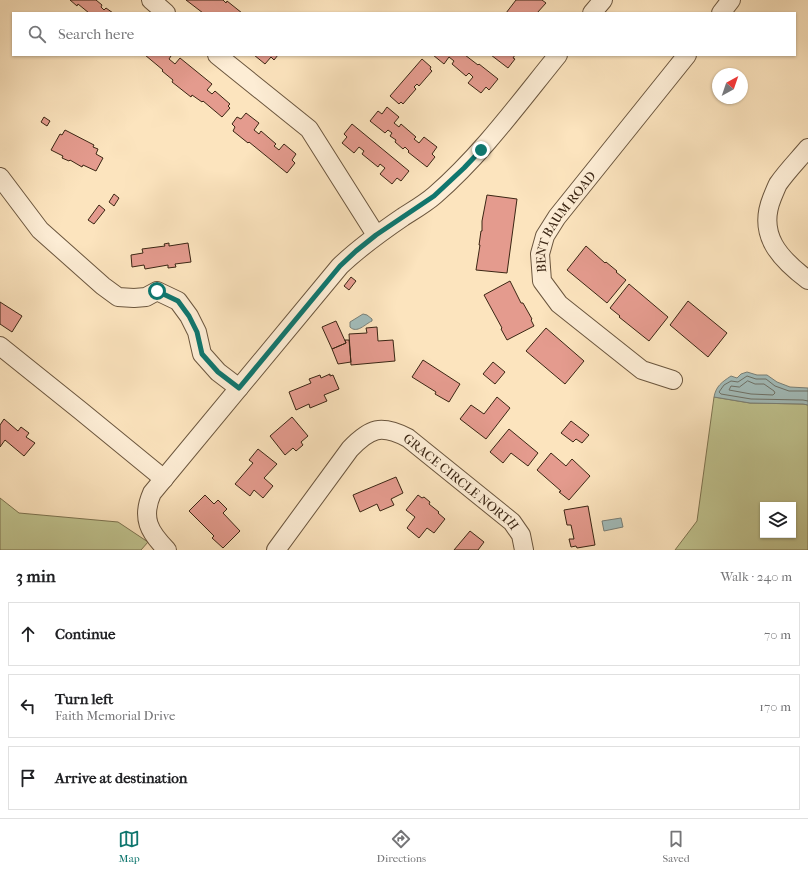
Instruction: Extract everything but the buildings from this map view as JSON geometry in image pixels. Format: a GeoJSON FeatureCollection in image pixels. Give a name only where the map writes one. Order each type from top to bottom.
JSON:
{"type":"FeatureCollection","features":[{"type":"Feature","properties":{"kind":"street"},"geometry":{"type":"LineString","coordinates":[[151,0],[165,12]]}},
{"type":"Feature","properties":{"kind":"street"},"geometry":{"type":"LineString","coordinates":[[593,12],[603,0]]}},
{"type":"Feature","properties":{"kind":"street"},"geometry":{"type":"LineString","coordinates":[[722,12],[731,0]]}},
{"type":"Feature","properties":{"kind":"street"},"geometry":{"type":"LineString","coordinates":[[218,56],[309,129],[376,235]]}},
{"type":"Feature","properties":{"kind":"street"},"geometry":{"type":"LineString","coordinates":[[167,550],[151,530],[148,523],[147,507],[152,493],[340,266],[376,235],[434,196],[464,168],[557,56]]}},
{"type":"Feature","properties":{"kind":"street","name":"BENT BAUM ROAD"},"geometry":{"type":"LineString","coordinates":[[673,380],[642,370],[559,304],[542,281],[540,254],[545,236],[556,217],[686,56]]}},
{"type":"Feature","properties":{"kind":"street"},"geometry":{"type":"LineString","coordinates":[[808,148],[778,184],[768,208],[767,229],[777,250],[791,268],[808,280]]}},
{"type":"Feature","properties":{"kind":"street"},"geometry":{"type":"LineString","coordinates":[[0,177],[40,230],[98,282],[118,297],[146,297],[157,291],[178,301],[189,316],[197,332],[202,354],[218,372],[239,388]]}},
{"type":"Feature","properties":{"kind":"street"},"geometry":{"type":"LineString","coordinates":[[0,346],[164,479]]}},
{"type":"Feature","properties":{"kind":"street","name":"GRACE CIRCLE NORTH"},"geometry":{"type":"LineString","coordinates":[[276,550],[350,449],[361,437],[373,430],[384,430],[397,432],[408,438],[512,522],[521,534],[524,550]]}},
{"type":"Feature","properties":{"kind":"green space"},"geometry":{"type":"Polygon","coordinates":[[[714,397],[750,403],[808,405],[808,550],[675,550],[697,521],[714,397]]]}},
{"type":"Feature","properties":{"kind":"green space"},"geometry":{"type":"Polygon","coordinates":[[[0,498],[19,513],[118,522],[148,542],[141,550],[0,550],[0,498]]]}},
{"type":"Feature","properties":{"kind":"water"},"geometry":{"type":"Polygon","coordinates":[[[363,314],[367,315],[372,319],[372,321],[358,329],[353,329],[350,327],[350,322],[363,314]]]}},
{"type":"Feature","properties":{"kind":"water"},"geometry":{"type":"Polygon","coordinates":[[[747,372],[757,375],[767,375],[777,382],[790,387],[808,388],[808,405],[750,403],[714,397],[718,387],[725,380],[731,376],[737,378],[741,374],[747,372]]]}},
{"type":"Feature","properties":{"kind":"water"},"geometry":{"type":"Polygon","coordinates":[[[621,518],[623,527],[604,531],[602,521],[621,518]]]}},
{"type":"Feature","properties":{"kind":"route"},"geometry":{"type":"LineString","coordinates":[[157,291],[178,301],[189,316],[197,332],[202,354],[218,372],[239,388],[340,266],[376,235],[434,196],[481,150]]}}]}
